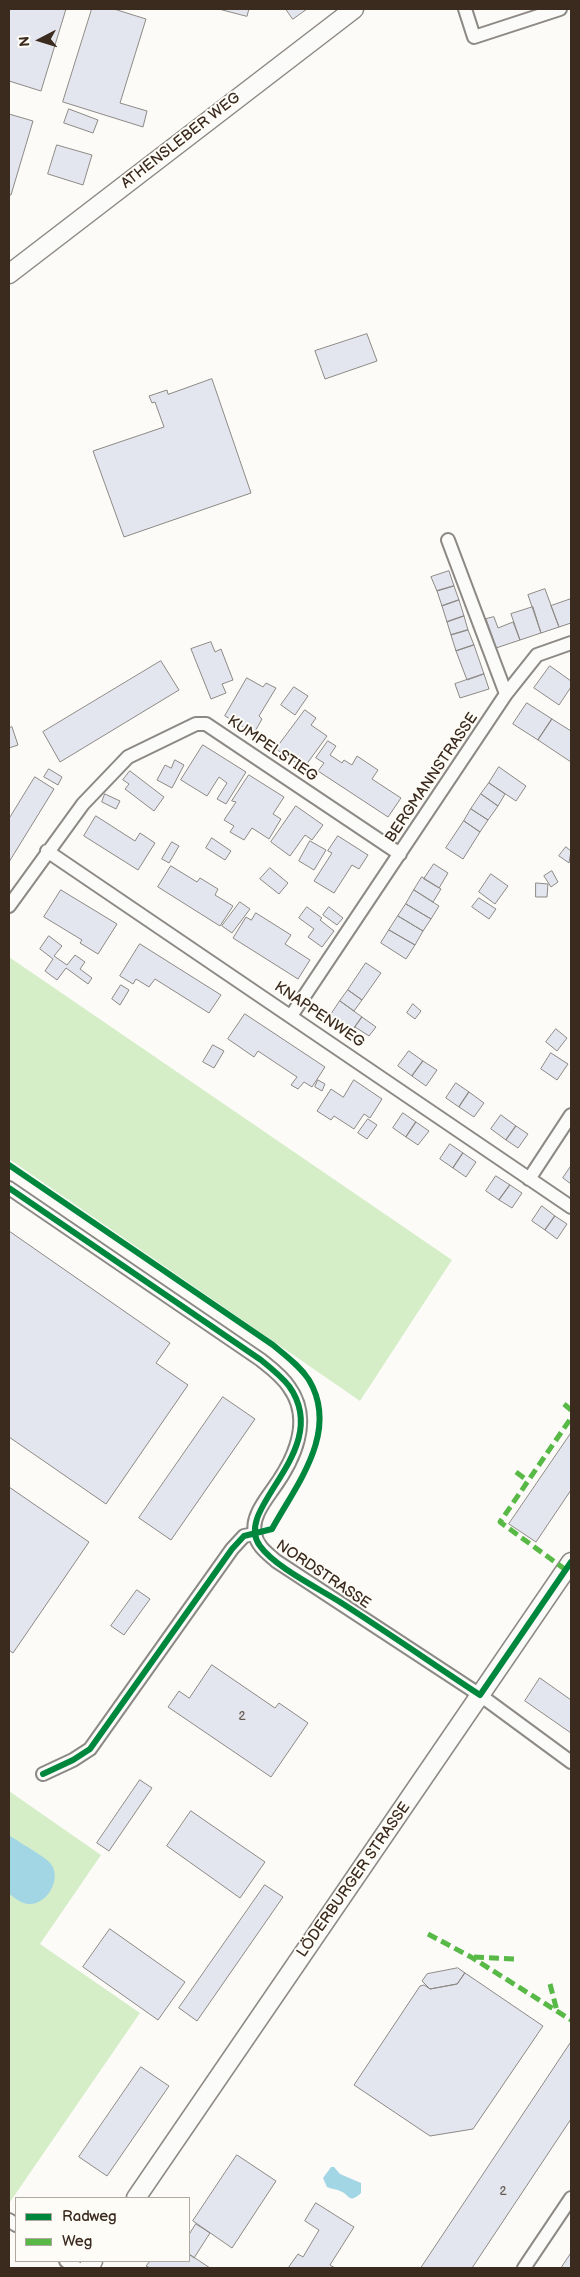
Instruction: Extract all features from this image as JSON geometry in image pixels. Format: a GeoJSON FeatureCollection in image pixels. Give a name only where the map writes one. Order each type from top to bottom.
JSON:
{"type":"FeatureCollection","features":[{"type":"Feature","properties":{"kind":"street","name":"ATHENSLEBER WEG"},"geometry":{"type":"LineString","coordinates":[[9,274],[354,9]]}},
{"type":"Feature","properties":{"kind":"street"},"geometry":{"type":"LineString","coordinates":[[465,9],[474,37],[560,9]]}},
{"type":"Feature","properties":{"kind":"street"},"geometry":{"type":"LineString","coordinates":[[448,540],[506,694]]}},
{"type":"Feature","properties":{"kind":"street","name":"BERGMANNSTRASSE"},"geometry":{"type":"LineString","coordinates":[[291,1016],[506,694],[537,655],[571,643]]}},
{"type":"Feature","properties":{"kind":"street","name":"KUMPELSTIEG"},"geometry":{"type":"LineString","coordinates":[[9,906],[84,804],[128,757],[196,724],[206,724],[400,854]]}},
{"type":"Feature","properties":{"kind":"street","name":"KNAPPENWEG"},"geometry":{"type":"LineString","coordinates":[[47,852],[571,1207]]}},
{"type":"Feature","properties":{"kind":"street"},"geometry":{"type":"LineString","coordinates":[[529,1179],[571,1115]]}},
{"type":"Feature","properties":{"kind":"street"},"geometry":{"type":"LineString","coordinates":[[9,1188],[261,1360],[289,1387],[297,1401],[301,1417],[298,1438],[292,1457],[284,1474],[260,1508],[254,1521],[254,1534],[244,1536],[232,1549],[90,1749],[73,1760],[43,1774]]}},
{"type":"Feature","properties":{"kind":"street","name":"NORDSTRASSE"},"geometry":{"type":"LineString","coordinates":[[254,1534],[259,1546],[276,1561],[480,1695],[571,1762]]}},
{"type":"Feature","properties":{"kind":"street","name":"LÖDERBURGER STRASSE"},"geometry":{"type":"LineString","coordinates":[[137,2197],[571,1562]]}},
{"type":"Feature","properties":{"kind":"street"},"geometry":{"type":"LineString","coordinates":[[524,2268],[571,2198]]}},
{"type":"Feature","properties":{"kind":"green space"},"geometry":{"type":"Polygon","coordinates":[[[9,957],[452,1260],[360,1401],[9,1159],[9,957]]]}},
{"type":"Feature","properties":{"kind":"green space"},"geometry":{"type":"Polygon","coordinates":[[[9,1791],[101,1855],[40,1944],[140,2013],[10,2202],[9,1791]]]}},
{"type":"Feature","properties":{"kind":"water"},"geometry":{"type":"Polygon","coordinates":[[[9,1835],[43,1857],[51,1864],[54,1870],[54,1884],[51,1890],[47,1896],[36,1903],[24,1903],[9,1894],[9,1835]]]}},
{"type":"Feature","properties":{"kind":"water"},"geometry":{"type":"Polygon","coordinates":[[[331,2167],[334,2167],[340,2174],[361,2183],[361,2193],[354,2198],[349,2198],[343,2192],[327,2187],[323,2178],[331,2167]]]}},
{"type":"Feature","properties":{"kind":"building"},"geometry":{"type":"Polygon","coordinates":[[[9,9],[66,9],[41,91],[9,81],[9,9]]]}},
{"type":"Feature","properties":{"kind":"building"},"geometry":{"type":"Polygon","coordinates":[[[92,9],[114,9],[146,19],[120,103],[147,111],[143,127],[63,102],[92,9]]]}},
{"type":"Feature","properties":{"kind":"building"},"geometry":{"type":"Polygon","coordinates":[[[219,9],[249,9],[247,16],[219,9]]]}},
{"type":"Feature","properties":{"kind":"building"},"geometry":{"type":"Polygon","coordinates":[[[286,9],[307,9],[293,19],[286,9]]]}},
{"type":"Feature","properties":{"kind":"building"},"geometry":{"type":"Polygon","coordinates":[[[69,109],[98,120],[93,133],[64,123],[69,109]]]}},
{"type":"Feature","properties":{"kind":"building"},"geometry":{"type":"Polygon","coordinates":[[[9,114],[33,121],[11,195],[9,195],[9,114]]]}},
{"type":"Feature","properties":{"kind":"building"},"geometry":{"type":"Polygon","coordinates":[[[57,145],[92,155],[83,185],[48,174],[57,145]]]}},
{"type":"Feature","properties":{"kind":"building"},"geometry":{"type":"Polygon","coordinates":[[[367,334],[377,361],[325,379],[315,351],[367,334]]]}},
{"type":"Feature","properties":{"kind":"building"},"geometry":{"type":"Polygon","coordinates":[[[212,379],[251,493],[124,537],[93,451],[164,427],[155,402],[152,403],[149,396],[167,390],[168,394],[212,379]]]}},
{"type":"Feature","properties":{"kind":"building"},"geometry":{"type":"Polygon","coordinates":[[[449,571],[454,586],[437,591],[431,577],[449,571]]]}},
{"type":"Feature","properties":{"kind":"building"},"geometry":{"type":"Polygon","coordinates":[[[454,586],[459,600],[442,606],[437,591],[454,586]]]}},
{"type":"Feature","properties":{"kind":"building"},"geometry":{"type":"Polygon","coordinates":[[[545,589],[559,627],[541,633],[528,595],[545,589]]]}},
{"type":"Feature","properties":{"kind":"building"},"geometry":{"type":"Polygon","coordinates":[[[571,599],[571,623],[559,627],[551,606],[571,599]]]}},
{"type":"Feature","properties":{"kind":"building"},"geometry":{"type":"Polygon","coordinates":[[[459,600],[464,616],[447,622],[442,606],[459,600]]]}},
{"type":"Feature","properties":{"kind":"building"},"geometry":{"type":"Polygon","coordinates":[[[533,607],[541,633],[520,640],[511,614],[533,607]]]}},
{"type":"Feature","properties":{"kind":"building"},"geometry":{"type":"Polygon","coordinates":[[[464,616],[468,630],[451,635],[447,622],[464,616]]]}},
{"type":"Feature","properties":{"kind":"building"},"geometry":{"type":"Polygon","coordinates":[[[494,617],[498,628],[513,622],[520,640],[496,648],[486,619],[494,617]]]}},
{"type":"Feature","properties":{"kind":"building"},"geometry":{"type":"Polygon","coordinates":[[[468,630],[474,645],[456,651],[451,635],[468,630]]]}},
{"type":"Feature","properties":{"kind":"building"},"geometry":{"type":"Polygon","coordinates":[[[211,642],[215,652],[221,649],[233,680],[222,684],[226,693],[211,699],[191,649],[211,642]]]}},
{"type":"Feature","properties":{"kind":"building"},"geometry":{"type":"Polygon","coordinates":[[[474,645],[484,674],[467,680],[456,651],[474,645]]]}},
{"type":"Feature","properties":{"kind":"building"},"geometry":{"type":"Polygon","coordinates":[[[161,661],[179,690],[60,762],[43,732],[161,661]]]}},
{"type":"Feature","properties":{"kind":"building"},"geometry":{"type":"Polygon","coordinates":[[[550,666],[571,681],[571,687],[559,705],[534,688],[550,666]]]}},
{"type":"Feature","properties":{"kind":"building"},"geometry":{"type":"Polygon","coordinates":[[[484,674],[489,689],[460,698],[455,684],[484,674]]]}},
{"type":"Feature","properties":{"kind":"building"},"geometry":{"type":"Polygon","coordinates":[[[247,678],[263,687],[266,683],[276,688],[259,716],[262,719],[254,733],[225,716],[247,678]]]}},
{"type":"Feature","properties":{"kind":"building"},"geometry":{"type":"Polygon","coordinates":[[[294,687],[308,696],[295,715],[281,705],[294,687]]]}},
{"type":"Feature","properties":{"kind":"building"},"geometry":{"type":"Polygon","coordinates":[[[527,703],[552,719],[538,740],[513,724],[527,703]]]}},
{"type":"Feature","properties":{"kind":"building"},"geometry":{"type":"Polygon","coordinates":[[[305,710],[316,718],[311,725],[327,736],[306,765],[300,761],[298,764],[276,749],[305,710]]]}},
{"type":"Feature","properties":{"kind":"building"},"geometry":{"type":"Polygon","coordinates":[[[552,719],[571,731],[571,762],[538,740],[552,719]]]}},
{"type":"Feature","properties":{"kind":"building"},"geometry":{"type":"Polygon","coordinates":[[[12,727],[18,745],[9,748],[9,728],[12,727]]]}},
{"type":"Feature","properties":{"kind":"building"},"geometry":{"type":"Polygon","coordinates":[[[328,741],[336,746],[330,755],[342,763],[344,760],[352,765],[357,756],[378,770],[372,779],[401,798],[388,817],[318,771],[324,763],[316,758],[328,741]]]}},
{"type":"Feature","properties":{"kind":"building"},"geometry":{"type":"Polygon","coordinates":[[[203,745],[246,772],[226,804],[217,799],[227,783],[219,777],[207,796],[181,780],[203,745]]]}},
{"type":"Feature","properties":{"kind":"building"},"geometry":{"type":"Polygon","coordinates":[[[175,760],[184,765],[172,788],[157,780],[165,765],[171,768],[175,760]]]}},
{"type":"Feature","properties":{"kind":"building"},"geometry":{"type":"Polygon","coordinates":[[[499,767],[526,786],[516,801],[489,783],[499,767]]]}},
{"type":"Feature","properties":{"kind":"building"},"geometry":{"type":"Polygon","coordinates":[[[49,769],[62,777],[58,785],[44,777],[49,769]]]}},
{"type":"Feature","properties":{"kind":"building"},"geometry":{"type":"Polygon","coordinates":[[[130,771],[164,797],[154,811],[125,789],[129,784],[123,780],[130,771]]]}},
{"type":"Feature","properties":{"kind":"building"},"geometry":{"type":"Polygon","coordinates":[[[249,775],[284,797],[273,814],[281,819],[269,839],[252,828],[244,840],[230,832],[234,826],[224,820],[236,802],[232,801],[249,775]]]}},
{"type":"Feature","properties":{"kind":"building"},"geometry":{"type":"Polygon","coordinates":[[[35,777],[54,789],[9,862],[9,819],[35,777]]]}},
{"type":"Feature","properties":{"kind":"building"},"geometry":{"type":"Polygon","coordinates":[[[489,783],[505,794],[498,806],[481,794],[489,783]]]}},
{"type":"Feature","properties":{"kind":"building"},"geometry":{"type":"Polygon","coordinates":[[[105,794],[120,801],[116,809],[102,802],[105,794]]]}},
{"type":"Feature","properties":{"kind":"building"},"geometry":{"type":"Polygon","coordinates":[[[481,794],[498,806],[488,820],[471,809],[481,794]]]}},
{"type":"Feature","properties":{"kind":"building"},"geometry":{"type":"Polygon","coordinates":[[[296,806],[323,825],[312,840],[305,835],[290,856],[271,842],[296,806]]]}},
{"type":"Feature","properties":{"kind":"building"},"geometry":{"type":"Polygon","coordinates":[[[471,809],[488,820],[480,832],[464,821],[471,809]]]}},
{"type":"Feature","properties":{"kind":"building"},"geometry":{"type":"Polygon","coordinates":[[[96,816],[135,841],[140,833],[155,843],[138,870],[84,836],[96,816]]]}},
{"type":"Feature","properties":{"kind":"building"},"geometry":{"type":"Polygon","coordinates":[[[464,821],[480,832],[463,859],[446,848],[464,821]]]}},
{"type":"Feature","properties":{"kind":"building"},"geometry":{"type":"Polygon","coordinates":[[[338,836],[368,855],[359,869],[352,865],[334,893],[314,881],[332,853],[328,851],[338,836]]]}},
{"type":"Feature","properties":{"kind":"building"},"geometry":{"type":"Polygon","coordinates":[[[212,838],[231,851],[225,860],[206,848],[212,838]]]}},
{"type":"Feature","properties":{"kind":"building"},"geometry":{"type":"Polygon","coordinates":[[[310,841],[326,850],[314,870],[299,861],[310,841]]]}},
{"type":"Feature","properties":{"kind":"building"},"geometry":{"type":"Polygon","coordinates":[[[172,842],[179,846],[169,863],[162,859],[172,842]]]}},
{"type":"Feature","properties":{"kind":"building"},"geometry":{"type":"Polygon","coordinates":[[[566,847],[571,851],[569,863],[559,856],[566,847]]]}},
{"type":"Feature","properties":{"kind":"building"},"geometry":{"type":"Polygon","coordinates":[[[434,864],[448,873],[439,888],[424,879],[434,864]]]}},
{"type":"Feature","properties":{"kind":"building"},"geometry":{"type":"Polygon","coordinates":[[[171,866],[197,882],[200,878],[218,889],[215,895],[233,906],[220,926],[158,887],[171,866]]]}},
{"type":"Feature","properties":{"kind":"building"},"geometry":{"type":"Polygon","coordinates":[[[270,868],[288,883],[279,894],[260,879],[270,868]]]}},
{"type":"Feature","properties":{"kind":"building"},"geometry":{"type":"Polygon","coordinates":[[[552,871],[558,882],[551,887],[544,876],[552,871]]]}},
{"type":"Feature","properties":{"kind":"building"},"geometry":{"type":"Polygon","coordinates":[[[491,874],[508,886],[495,904],[479,892],[491,874]]]}},
{"type":"Feature","properties":{"kind":"building"},"geometry":{"type":"Polygon","coordinates":[[[422,877],[441,889],[433,902],[414,890],[422,877]]]}},
{"type":"Feature","properties":{"kind":"building"},"geometry":{"type":"Polygon","coordinates":[[[536,883],[548,884],[547,897],[536,897],[536,883]]]}},
{"type":"Feature","properties":{"kind":"building"},"geometry":{"type":"Polygon","coordinates":[[[61,890],[117,924],[98,954],[80,943],[82,940],[44,917],[61,890]]]}},
{"type":"Feature","properties":{"kind":"building"},"geometry":{"type":"Polygon","coordinates":[[[414,890],[439,906],[431,919],[406,904],[414,890]]]}},
{"type":"Feature","properties":{"kind":"building"},"geometry":{"type":"Polygon","coordinates":[[[479,898],[496,909],[489,919],[472,907],[479,898]]]}},
{"type":"Feature","properties":{"kind":"building"},"geometry":{"type":"Polygon","coordinates":[[[240,902],[250,909],[232,933],[222,926],[240,902]]]}},
{"type":"Feature","properties":{"kind":"building"},"geometry":{"type":"Polygon","coordinates":[[[406,904],[431,919],[423,931],[398,916],[406,904]]]}},
{"type":"Feature","properties":{"kind":"building"},"geometry":{"type":"Polygon","coordinates":[[[307,907],[322,918],[320,920],[334,931],[322,947],[308,937],[314,929],[299,918],[307,907]]]}},
{"type":"Feature","properties":{"kind":"building"},"geometry":{"type":"Polygon","coordinates":[[[329,907],[343,918],[337,925],[323,915],[329,907]]]}},
{"type":"Feature","properties":{"kind":"building"},"geometry":{"type":"Polygon","coordinates":[[[256,913],[291,935],[285,944],[310,960],[298,979],[233,938],[246,917],[251,920],[256,913]]]}},
{"type":"Feature","properties":{"kind":"building"},"geometry":{"type":"Polygon","coordinates":[[[398,916],[423,931],[415,945],[389,930],[398,916]]]}},
{"type":"Feature","properties":{"kind":"building"},"geometry":{"type":"Polygon","coordinates":[[[389,930],[415,945],[406,959],[381,943],[389,930]]]}},
{"type":"Feature","properties":{"kind":"building"},"geometry":{"type":"Polygon","coordinates":[[[49,936],[62,946],[54,956],[67,965],[75,955],[85,962],[80,969],[92,978],[88,984],[66,968],[57,980],[45,971],[53,959],[40,949],[49,936]]]}},
{"type":"Feature","properties":{"kind":"building"},"geometry":{"type":"Polygon","coordinates":[[[140,944],[221,995],[209,1013],[155,979],[149,987],[136,979],[133,984],[120,976],[140,944]]]}},
{"type":"Feature","properties":{"kind":"building"},"geometry":{"type":"Polygon","coordinates":[[[366,963],[381,973],[362,1000],[348,990],[366,963]]]}},
{"type":"Feature","properties":{"kind":"building"},"geometry":{"type":"Polygon","coordinates":[[[121,985],[129,990],[120,1005],[112,999],[121,985]]]}},
{"type":"Feature","properties":{"kind":"building"},"geometry":{"type":"Polygon","coordinates":[[[348,990],[362,1000],[354,1011],[340,1001],[348,990]]]}},
{"type":"Feature","properties":{"kind":"building"},"geometry":{"type":"Polygon","coordinates":[[[340,1001],[362,1017],[352,1031],[330,1016],[340,1001]]]}},
{"type":"Feature","properties":{"kind":"building"},"geometry":{"type":"Polygon","coordinates":[[[413,1004],[421,1011],[415,1019],[407,1013],[413,1004]]]}},
{"type":"Feature","properties":{"kind":"building"},"geometry":{"type":"Polygon","coordinates":[[[245,1014],[325,1067],[312,1087],[304,1082],[298,1089],[291,1085],[297,1077],[258,1051],[254,1057],[228,1039],[245,1014]]]}},
{"type":"Feature","properties":{"kind":"building"},"geometry":{"type":"Polygon","coordinates":[[[362,1017],[376,1027],[369,1036],[355,1027],[362,1017]]]}},
{"type":"Feature","properties":{"kind":"building"},"geometry":{"type":"Polygon","coordinates":[[[556,1029],[567,1038],[557,1051],[546,1042],[556,1029]]]}},
{"type":"Feature","properties":{"kind":"building"},"geometry":{"type":"Polygon","coordinates":[[[213,1045],[224,1051],[214,1068],[203,1062],[213,1045]]]}},
{"type":"Feature","properties":{"kind":"building"},"geometry":{"type":"Polygon","coordinates":[[[409,1051],[423,1061],[412,1076],[398,1066],[409,1051]]]}},
{"type":"Feature","properties":{"kind":"building"},"geometry":{"type":"Polygon","coordinates":[[[551,1053],[568,1064],[557,1080],[541,1069],[551,1053]]]}},
{"type":"Feature","properties":{"kind":"building"},"geometry":{"type":"Polygon","coordinates":[[[423,1061],[437,1070],[426,1086],[412,1076],[423,1061]]]}},
{"type":"Feature","properties":{"kind":"building"},"geometry":{"type":"Polygon","coordinates":[[[318,1080],[325,1084],[322,1091],[315,1087],[318,1080]]]}},
{"type":"Feature","properties":{"kind":"building"},"geometry":{"type":"Polygon","coordinates":[[[354,1080],[382,1099],[370,1118],[364,1114],[354,1129],[334,1116],[331,1120],[317,1111],[331,1089],[343,1097],[354,1080]]]}},
{"type":"Feature","properties":{"kind":"building"},"geometry":{"type":"Polygon","coordinates":[[[456,1083],[469,1092],[459,1107],[446,1098],[456,1083]]]}},
{"type":"Feature","properties":{"kind":"building"},"geometry":{"type":"Polygon","coordinates":[[[469,1092],[484,1103],[474,1117],[459,1107],[469,1092]]]}},
{"type":"Feature","properties":{"kind":"building"},"geometry":{"type":"Polygon","coordinates":[[[403,1113],[416,1122],[406,1137],[393,1128],[403,1113]]]}},
{"type":"Feature","properties":{"kind":"building"},"geometry":{"type":"Polygon","coordinates":[[[501,1115],[516,1126],[506,1140],[491,1129],[501,1115]]]}},
{"type":"Feature","properties":{"kind":"building"},"geometry":{"type":"Polygon","coordinates":[[[368,1119],[377,1125],[367,1139],[358,1133],[368,1119]]]}},
{"type":"Feature","properties":{"kind":"building"},"geometry":{"type":"Polygon","coordinates":[[[416,1122],[429,1131],[418,1145],[406,1137],[416,1122]]]}},
{"type":"Feature","properties":{"kind":"building"},"geometry":{"type":"Polygon","coordinates":[[[516,1126],[528,1134],[518,1148],[506,1140],[516,1126]]]}},
{"type":"Feature","properties":{"kind":"building"},"geometry":{"type":"Polygon","coordinates":[[[450,1144],[463,1153],[453,1168],[440,1159],[450,1144]]]}},
{"type":"Feature","properties":{"kind":"building"},"geometry":{"type":"Polygon","coordinates":[[[463,1153],[476,1162],[466,1177],[453,1168],[463,1153]]]}},
{"type":"Feature","properties":{"kind":"building"},"geometry":{"type":"Polygon","coordinates":[[[571,1166],[571,1184],[563,1178],[571,1166]]]}},
{"type":"Feature","properties":{"kind":"building"},"geometry":{"type":"Polygon","coordinates":[[[496,1176],[510,1185],[499,1200],[486,1191],[496,1176]]]}},
{"type":"Feature","properties":{"kind":"building"},"geometry":{"type":"Polygon","coordinates":[[[510,1185],[522,1193],[512,1208],[499,1200],[510,1185]]]}},
{"type":"Feature","properties":{"kind":"building"},"geometry":{"type":"Polygon","coordinates":[[[542,1206],[555,1216],[545,1230],[532,1221],[542,1206]]]}},
{"type":"Feature","properties":{"kind":"building"},"geometry":{"type":"Polygon","coordinates":[[[555,1216],[567,1224],[557,1239],[545,1230],[555,1216]]]}},
{"type":"Feature","properties":{"kind":"building"},"geometry":{"type":"Polygon","coordinates":[[[9,1231],[170,1343],[156,1363],[188,1385],[106,1504],[9,1437],[9,1231]]]}},
{"type":"Feature","properties":{"kind":"building"},"geometry":{"type":"Polygon","coordinates":[[[223,1397],[255,1419],[171,1540],[139,1518],[223,1397]]]}},
{"type":"Feature","properties":{"kind":"building"},"geometry":{"type":"Polygon","coordinates":[[[571,1433],[571,1490],[536,1542],[509,1524],[571,1433]]]}},
{"type":"Feature","properties":{"kind":"building"},"geometry":{"type":"Polygon","coordinates":[[[9,1487],[89,1542],[13,1653],[9,1650],[9,1487]]]}},
{"type":"Feature","properties":{"kind":"building"},"geometry":{"type":"Polygon","coordinates":[[[137,1590],[150,1599],[124,1635],[111,1626],[137,1590]]]}},
{"type":"Feature","properties":{"kind":"building"},"geometry":{"type":"Polygon","coordinates":[[[212,1665],[275,1708],[279,1703],[308,1723],[271,1777],[168,1707],[179,1691],[189,1698],[212,1665]]]}},
{"type":"Feature","properties":{"kind":"building"},"geometry":{"type":"Polygon","coordinates":[[[540,1678],[571,1700],[571,1733],[525,1701],[540,1678]]]}},
{"type":"Feature","properties":{"kind":"building"},"geometry":{"type":"Polygon","coordinates":[[[140,1780],[152,1788],[109,1851],[97,1843],[140,1780]]]}},
{"type":"Feature","properties":{"kind":"building"},"geometry":{"type":"Polygon","coordinates":[[[191,1811],[265,1862],[240,1898],[167,1846],[191,1811]]]}},
{"type":"Feature","properties":{"kind":"building"},"geometry":{"type":"Polygon","coordinates":[[[265,1885],[283,1897],[197,2021],[179,2008],[265,1885]]]}},
{"type":"Feature","properties":{"kind":"building"},"geometry":{"type":"Polygon","coordinates":[[[110,1929],[185,1982],[158,2020],[83,1967],[110,1929]]]}},
{"type":"Feature","properties":{"kind":"building"},"geometry":{"type":"Polygon","coordinates":[[[458,1968],[465,1973],[457,1984],[430,1989],[422,1981],[427,1974],[458,1968]]]}},
{"type":"Feature","properties":{"kind":"building"},"geometry":{"type":"Polygon","coordinates":[[[465,1973],[543,2026],[473,2129],[430,2136],[354,2085],[420,1986],[424,1985],[430,1989],[457,1984],[465,1973]]]}},
{"type":"Feature","properties":{"kind":"building"},"geometry":{"type":"Polygon","coordinates":[[[571,2042],[571,2119],[472,2268],[421,2268],[571,2042]]]}},
{"type":"Feature","properties":{"kind":"building"},"geometry":{"type":"Polygon","coordinates":[[[141,2067],[169,2086],[107,2176],[79,2157],[141,2067]]]}},
{"type":"Feature","properties":{"kind":"building"},"geometry":{"type":"Polygon","coordinates":[[[237,2155],[276,2181],[232,2248],[193,2221],[237,2155]]]}},
{"type":"Feature","properties":{"kind":"building"},"geometry":{"type":"Polygon","coordinates":[[[316,2203],[354,2227],[330,2265],[335,2268],[288,2268],[298,2254],[303,2257],[319,2230],[305,2221],[316,2203]]]}},
{"type":"Feature","properties":{"kind":"building"},"geometry":{"type":"Polygon","coordinates":[[[196,2224],[210,2233],[194,2258],[190,2255],[190,2233],[196,2224]]]}},
{"type":"Feature","properties":{"kind":"building"},"geometry":{"type":"Polygon","coordinates":[[[571,2253],[571,2268],[562,2267],[571,2253]]]}},
{"type":"Feature","properties":{"kind":"building"},"geometry":{"type":"Polygon","coordinates":[[[190,2255],[210,2268],[150,2268],[146,2266],[149,2262],[190,2262],[190,2255]]]}},
{"type":"Feature","properties":{"kind":"marked path"},"geometry":{"type":"LineString","coordinates":[[564,1404],[571,1410]]}},
{"type":"Feature","properties":{"kind":"marked path"},"geometry":{"type":"LineString","coordinates":[[566,1570],[500,1522],[571,1418]]}},
{"type":"Feature","properties":{"kind":"marked path"},"geometry":{"type":"LineString","coordinates":[[516,1472],[528,1481]]}},
{"type":"Feature","properties":{"kind":"marked path"},"geometry":{"type":"LineString","coordinates":[[428,1934],[471,1957],[571,2020]]}},
{"type":"Feature","properties":{"kind":"marked path"},"geometry":{"type":"LineString","coordinates":[[474,1957],[515,1959]]}},
{"type":"Feature","properties":{"kind":"marked path"},"geometry":{"type":"LineString","coordinates":[[550,1984],[557,2011]]}},
{"type":"Feature","properties":{"kind":"cycle path"},"geometry":{"type":"LineString","coordinates":[[9,1165],[273,1345],[297,1366],[309,1380],[317,1400],[320,1419],[311,1458],[272,1529],[244,1536],[232,1549],[90,1749],[73,1760],[43,1774]]}},
{"type":"Feature","properties":{"kind":"cycle path"},"geometry":{"type":"LineString","coordinates":[[9,1188],[261,1360],[289,1386],[300,1410],[300,1433],[292,1455],[259,1514],[255,1531],[260,1546],[267,1554],[297,1577],[358,1613],[480,1695],[571,1562]]}}]}
